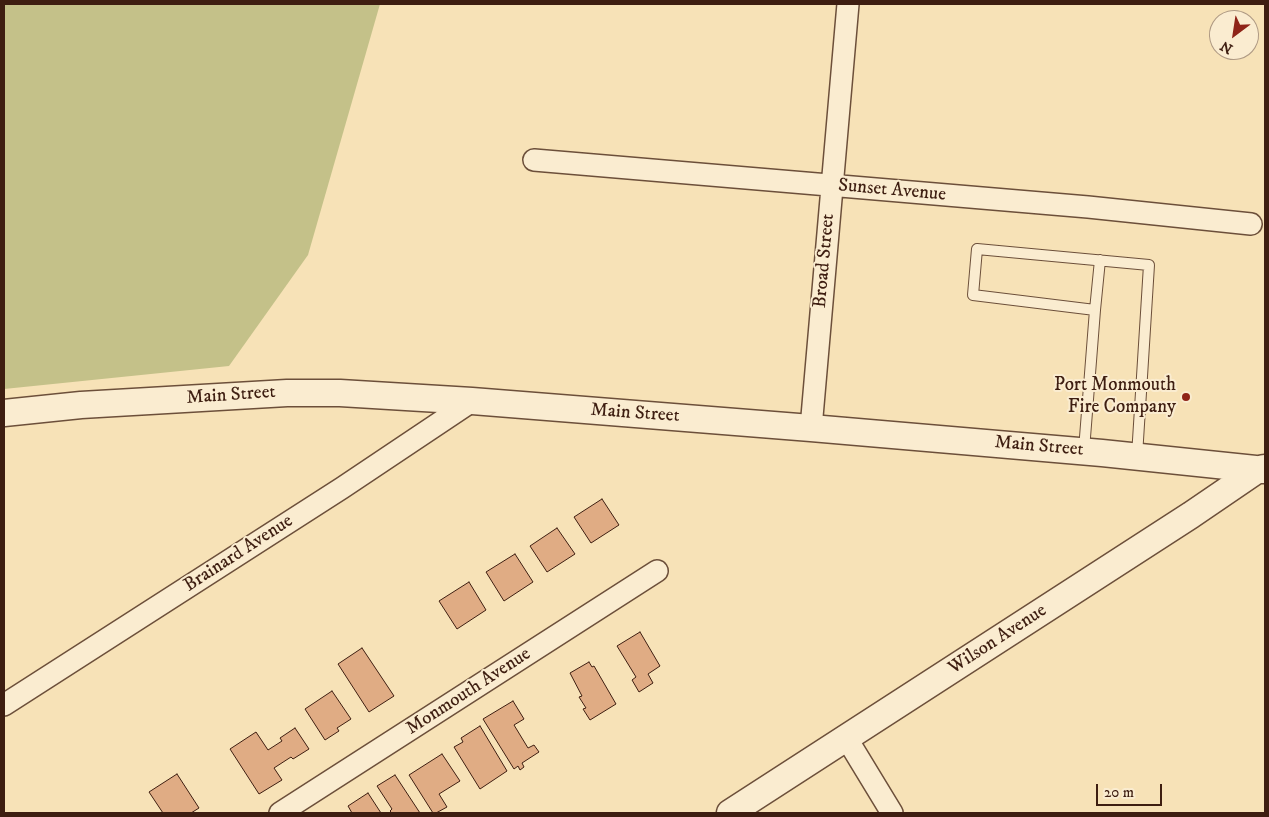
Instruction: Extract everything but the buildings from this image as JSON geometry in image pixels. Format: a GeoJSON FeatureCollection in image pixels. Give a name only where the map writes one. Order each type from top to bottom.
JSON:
{"type":"FeatureCollection","features":[{"type":"Feature","properties":{"kind":"street","name":"Broad Street"},"geometry":{"type":"LineString","coordinates":[[810,428],[848,4]]}},
{"type":"Feature","properties":{"kind":"street","name":"Sunset Avenue"},"geometry":{"type":"LineString","coordinates":[[534,160],[1088,207],[1251,224]]}},
{"type":"Feature","properties":{"kind":"street","name":"Main Street"},"geometry":{"type":"LineString","coordinates":[[4,413],[81,406],[287,393],[340,393],[472,401],[810,428],[1084,451],[1262,469]]}},
{"type":"Feature","properties":{"kind":"street","name":"Brainard Avenue"},"geometry":{"type":"LineString","coordinates":[[4,705],[342,488],[472,401]]}},
{"type":"Feature","properties":{"kind":"street","name":"Wilson Avenue"},"geometry":{"type":"LineString","coordinates":[[730,813],[1262,469]]}},
{"type":"Feature","properties":{"kind":"street","name":"Monmouth Avenue"},"geometry":{"type":"LineString","coordinates":[[280,813],[657,571]]}},
{"type":"Feature","properties":{"kind":"street"},"geometry":{"type":"LineString","coordinates":[[846,739],[892,813]]}},
{"type":"Feature","properties":{"kind":"lane"},"geometry":{"type":"LineString","coordinates":[[1095,310],[973,294],[977,249],[1149,265],[1137,456]]}},
{"type":"Feature","properties":{"kind":"lane"},"geometry":{"type":"LineString","coordinates":[[1084,451],[1100,260]]}},
{"type":"Feature","properties":{"kind":"shaded area"},"geometry":{"type":"Polygon","coordinates":[[[4,4],[380,4],[308,255],[229,366],[4,389],[4,4]]]}},
{"type":"Feature","properties":{"kind":"place","name":"Port Monmouth Fire Company"},"geometry":{"type":"Point","coordinates":[1186,397]}}]}
